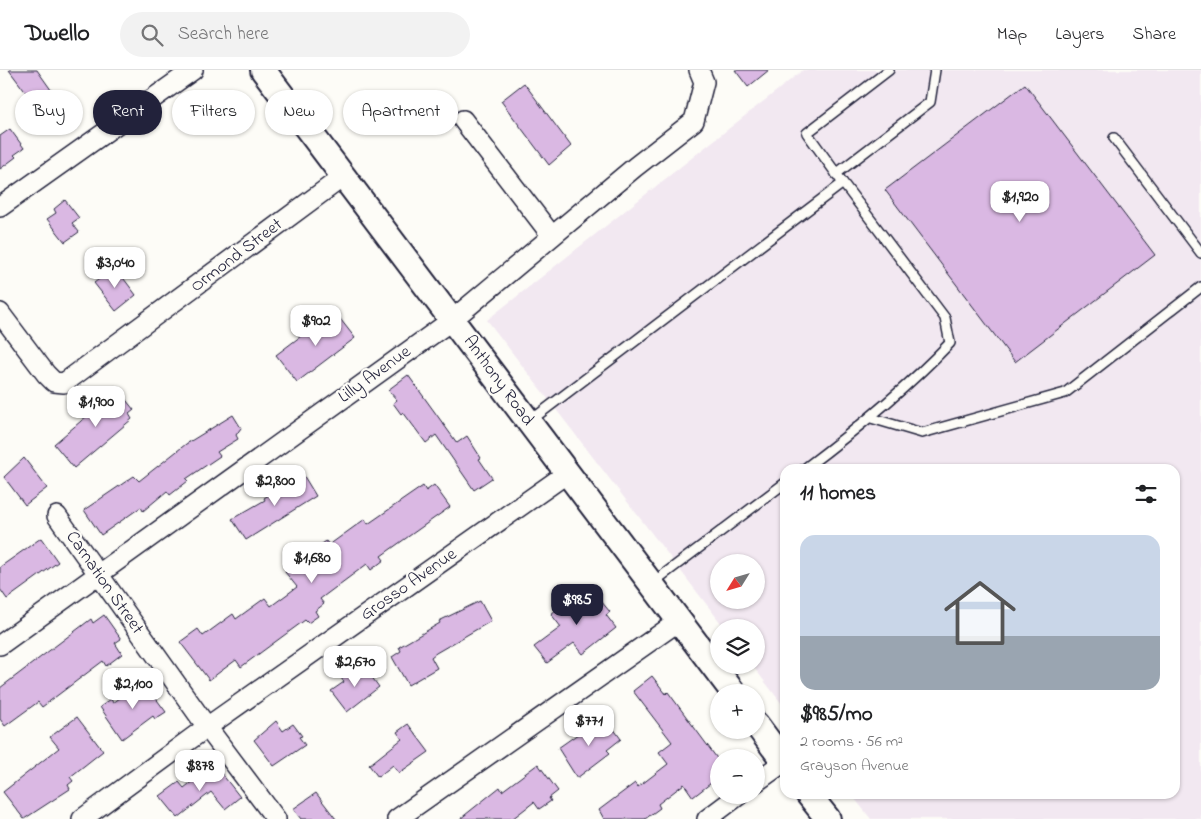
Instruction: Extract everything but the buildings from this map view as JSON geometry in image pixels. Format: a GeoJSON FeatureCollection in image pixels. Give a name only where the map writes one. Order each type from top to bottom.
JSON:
{"type":"FeatureCollection","features":[{"type":"Feature","properties":{"kind":"street"},"geometry":{"type":"LineString","coordinates":[[0,206],[193,70]]}},
{"type":"Feature","properties":{"kind":"street","name":"Anthony Road"},"geometry":{"type":"LineString","coordinates":[[263,70],[566,474],[727,684]]}},
{"type":"Feature","properties":{"kind":"street","name":"Lilly Avenue"},"geometry":{"type":"LineString","coordinates":[[0,645],[452,320],[634,167],[694,121],[704,82],[699,70]]}},
{"type":"Feature","properties":{"kind":"street"},"geometry":{"type":"LineString","coordinates":[[463,120],[552,236]]}},
{"type":"Feature","properties":{"kind":"street","name":"Ormond Street"},"geometry":{"type":"LineString","coordinates":[[0,313],[46,374],[54,382],[64,383],[344,176]]}},
{"type":"Feature","properties":{"kind":"street","name":"Grosso Avenue"},"geometry":{"type":"LineString","coordinates":[[82,819],[207,727],[566,474]]}},
{"type":"Feature","properties":{"kind":"street","name":"Carnation Street"},"geometry":{"type":"LineString","coordinates":[[57,516],[207,727],[276,819]]}},
{"type":"Feature","properties":{"kind":"street"},"geometry":{"type":"LineString","coordinates":[[398,819],[680,621]]}},
{"type":"Feature","properties":{"kind":"street"},"geometry":{"type":"LineString","coordinates":[[765,736],[780,757]]}},
{"type":"Feature","properties":{"kind":"street"},"geometry":{"type":"LineString","coordinates":[[765,776],[780,765]]}},
{"type":"Feature","properties":{"kind":"street"},"geometry":{"type":"LineString","coordinates":[[812,799],[828,819]]}},
{"type":"Feature","properties":{"kind":"street"},"geometry":{"type":"LineString","coordinates":[[707,819],[727,804]]}},
{"type":"Feature","properties":{"kind":"lane"},"geometry":{"type":"LineString","coordinates":[[811,464],[871,418],[919,376],[950,343],[946,318],[807,133],[889,70]]}},
{"type":"Feature","properties":{"kind":"lane"},"geometry":{"type":"LineString","coordinates":[[836,174],[930,102],[935,70]]}},
{"type":"Feature","properties":{"kind":"lane"},"geometry":{"type":"LineString","coordinates":[[1114,138],[1201,253]]}},
{"type":"Feature","properties":{"kind":"lane"},"geometry":{"type":"LineString","coordinates":[[528,422],[843,183]]}},
{"type":"Feature","properties":{"kind":"lane"},"geometry":{"type":"LineString","coordinates":[[871,418],[922,433],[1065,393],[1201,287]]}},
{"type":"Feature","properties":{"kind":"lane"},"geometry":{"type":"LineString","coordinates":[[651,584],[780,487]]}},
{"type":"Feature","properties":{"kind":"shaded area"},"geometry":{"type":"Polygon","coordinates":[[[803,70],[1201,70],[1201,819],[871,819],[855,799],[1180,799],[1180,464],[780,464],[780,701],[759,674],[765,674],[765,619],[718,619],[710,609],[765,609],[765,554],[710,554],[710,609],[487,320],[803,70]]]}}]}
